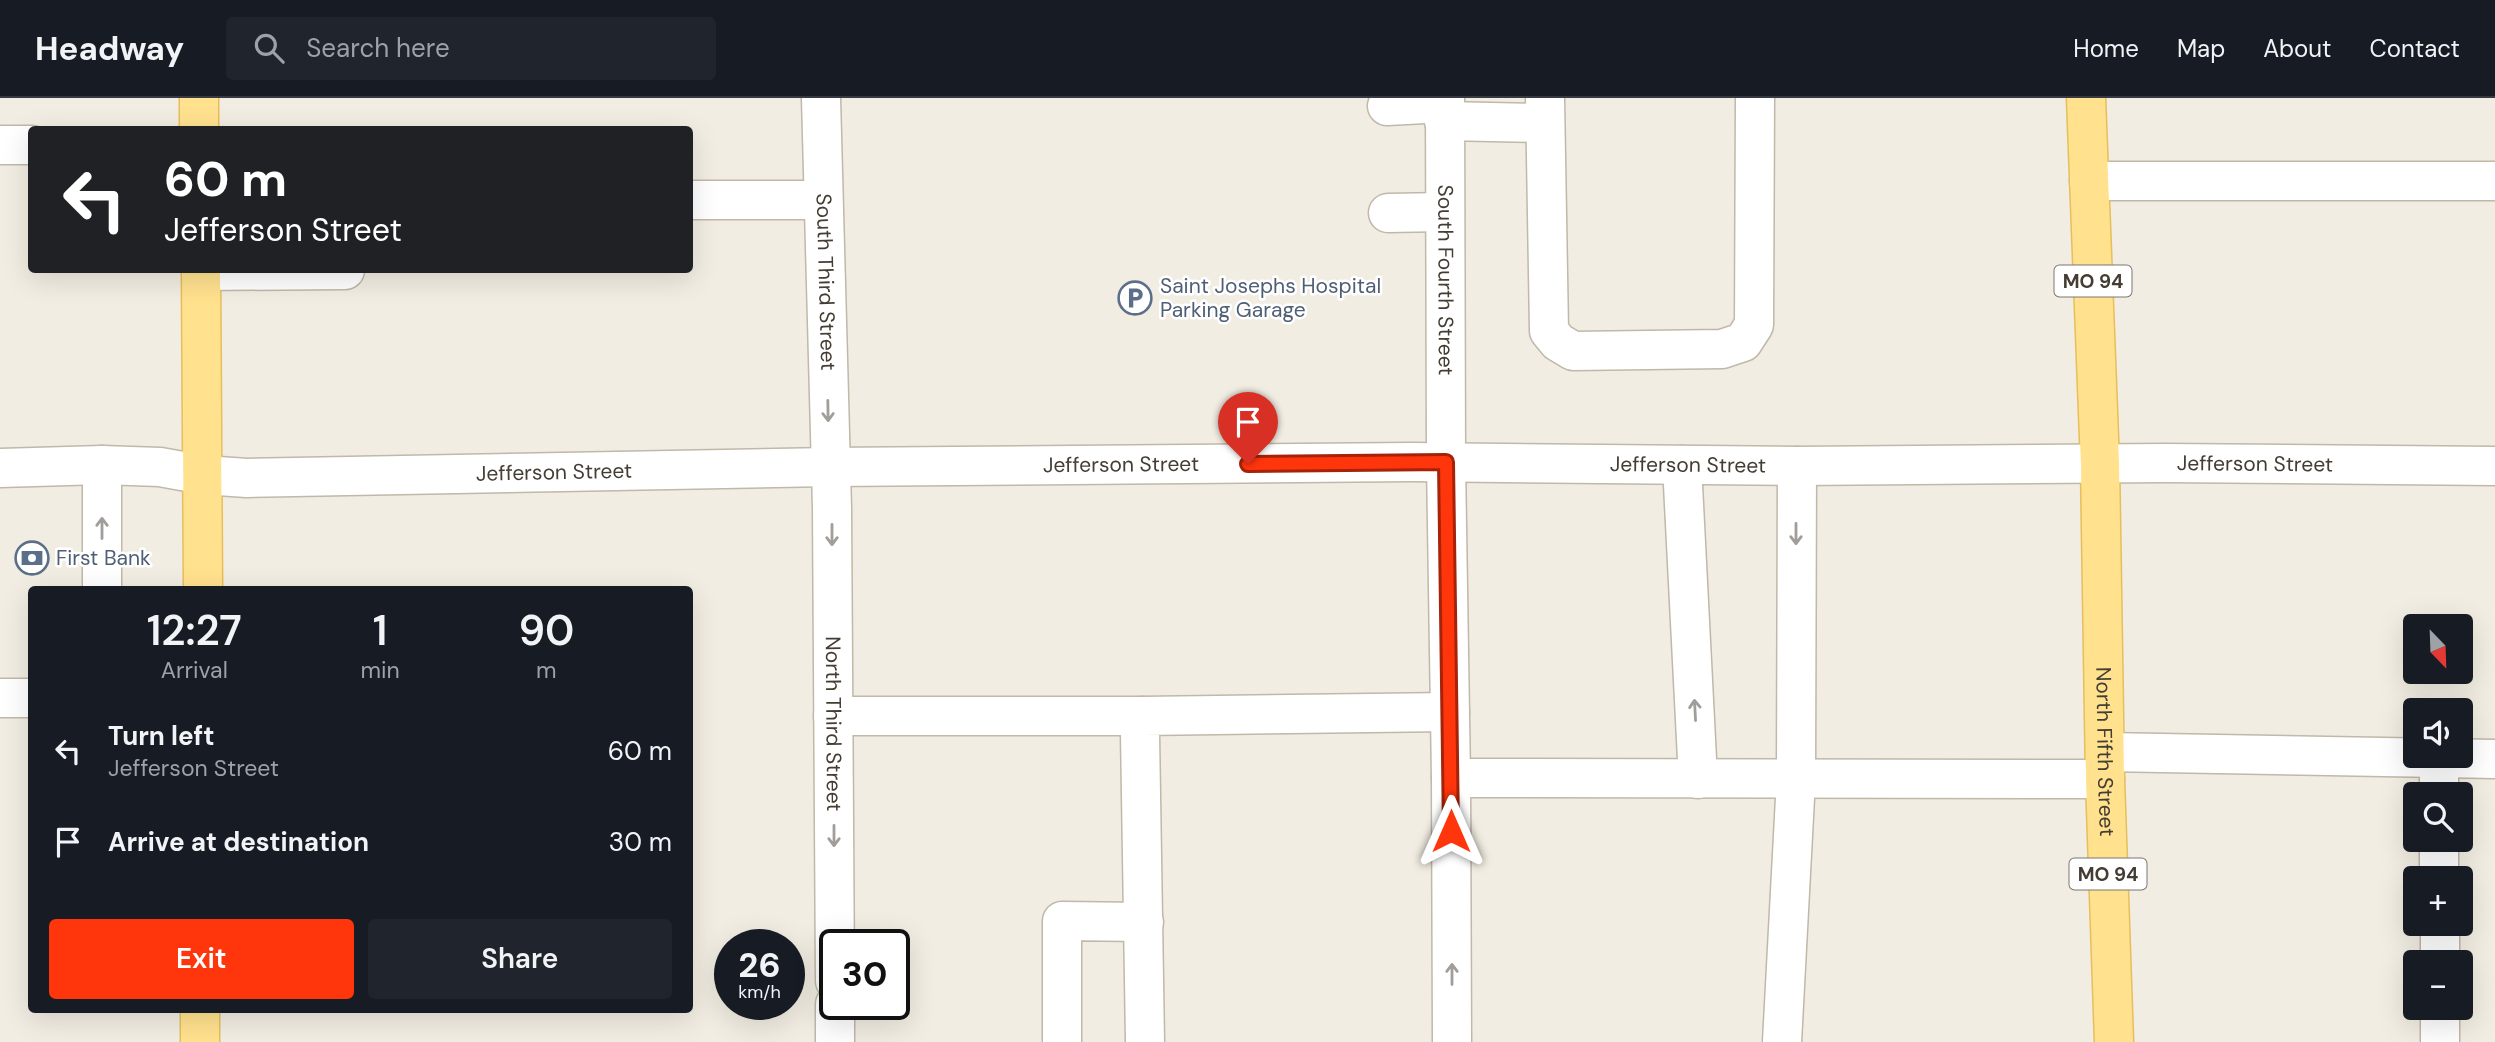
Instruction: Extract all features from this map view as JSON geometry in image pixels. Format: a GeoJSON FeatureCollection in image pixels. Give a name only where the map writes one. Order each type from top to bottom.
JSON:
{"type":"FeatureCollection","features":[{"type":"Feature","properties":{"kind":"main road"},"geometry":{"type":"LineString","coordinates":[[199,98],[199,126]]}},
{"type":"Feature","properties":{"kind":"main road","name":"MO 94"},"geometry":{"type":"LineString","coordinates":[[2086,98],[2100,464]]}},
{"type":"Feature","properties":{"kind":"main road"},"geometry":{"type":"LineString","coordinates":[[201,273],[204,475],[202,586]]}},
{"type":"Feature","properties":{"kind":"main road","name":"North Fifth Street"},"geometry":{"type":"LineString","coordinates":[[2100,464],[2113,1042]]}},
{"type":"Feature","properties":{"kind":"main road"},"geometry":{"type":"LineString","coordinates":[[200,1013],[200,1042]]}},
{"type":"Feature","properties":{"kind":"street","name":"South Third Street"},"geometry":{"type":"LineString","coordinates":[[821,98],[829,467]]}},
{"type":"Feature","properties":{"kind":"street"},"geometry":{"type":"LineString","coordinates":[[1387,106],[1544,111],[1549,331],[1558,342],[1573,351],[1722,349],[1742,342],[1754,325],[1755,98]]}},
{"type":"Feature","properties":{"kind":"street","name":"South Fourth Street"},"geometry":{"type":"LineString","coordinates":[[1445,107],[1452,1042]]}},
{"type":"Feature","properties":{"kind":"street"},"geometry":{"type":"LineString","coordinates":[[0,145],[28,145]]}},
{"type":"Feature","properties":{"kind":"street"},"geometry":{"type":"LineString","coordinates":[[2089,181],[2495,181]]}},
{"type":"Feature","properties":{"kind":"street"},"geometry":{"type":"LineString","coordinates":[[693,200],[823,200]]}},
{"type":"Feature","properties":{"kind":"street"},"geometry":{"type":"LineString","coordinates":[[1388,213],[1446,212]]}},
{"type":"Feature","properties":{"kind":"street","name":"Jefferson Street"},"geometry":{"type":"LineString","coordinates":[[0,468],[102,465],[160,467],[204,475],[247,478],[829,467],[1446,462],[1797,466],[2495,466]]}},
{"type":"Feature","properties":{"kind":"street"},"geometry":{"type":"LineString","coordinates":[[102,465],[102,586]]}},
{"type":"Feature","properties":{"kind":"street"},"geometry":{"type":"LineString","coordinates":[[1682,465],[1698,779]]}},
{"type":"Feature","properties":{"kind":"street"},"geometry":{"type":"LineString","coordinates":[[1782,1042],[1796,779],[1797,466]]}},
{"type":"Feature","properties":{"kind":"street","name":"North Third Street"},"geometry":{"type":"LineString","coordinates":[[829,467],[832,508],[835,929]]}},
{"type":"Feature","properties":{"kind":"street"},"geometry":{"type":"LineString","coordinates":[[0,698],[28,698]]}},
{"type":"Feature","properties":{"kind":"street"},"geometry":{"type":"LineString","coordinates":[[833,716],[1450,712]]}},
{"type":"Feature","properties":{"kind":"street"},"geometry":{"type":"LineString","coordinates":[[1143,716],[1140,733],[1144,1042]]}},
{"type":"Feature","properties":{"kind":"street"},"geometry":{"type":"LineString","coordinates":[[1451,778],[1796,779],[2105,766],[2439,776],[2495,759]]}},
{"type":"Feature","properties":{"kind":"street"},"geometry":{"type":"LineString","coordinates":[[1062,1042],[1062,921],[1144,922]]}},
{"type":"Feature","properties":{"kind":"street"},"geometry":{"type":"LineString","coordinates":[[835,1020],[835,1042]]}},
{"type":"Feature","properties":{"kind":"street"},"geometry":{"type":"LineString","coordinates":[[2440,1020],[2440,1042]]}},
{"type":"Feature","properties":{"kind":"place","name":"Saint Josephs Hospital Parking Garage"},"geometry":{"type":"Point","coordinates":[1135,298]}},
{"type":"Feature","properties":{"kind":"place","name":"First Bank"},"geometry":{"type":"Point","coordinates":[32,558]}},
{"type":"Feature","properties":{"kind":"route"},"geometry":{"type":"LineString","coordinates":[[1248,464],[1446,462],[1451,831]]}}]}
